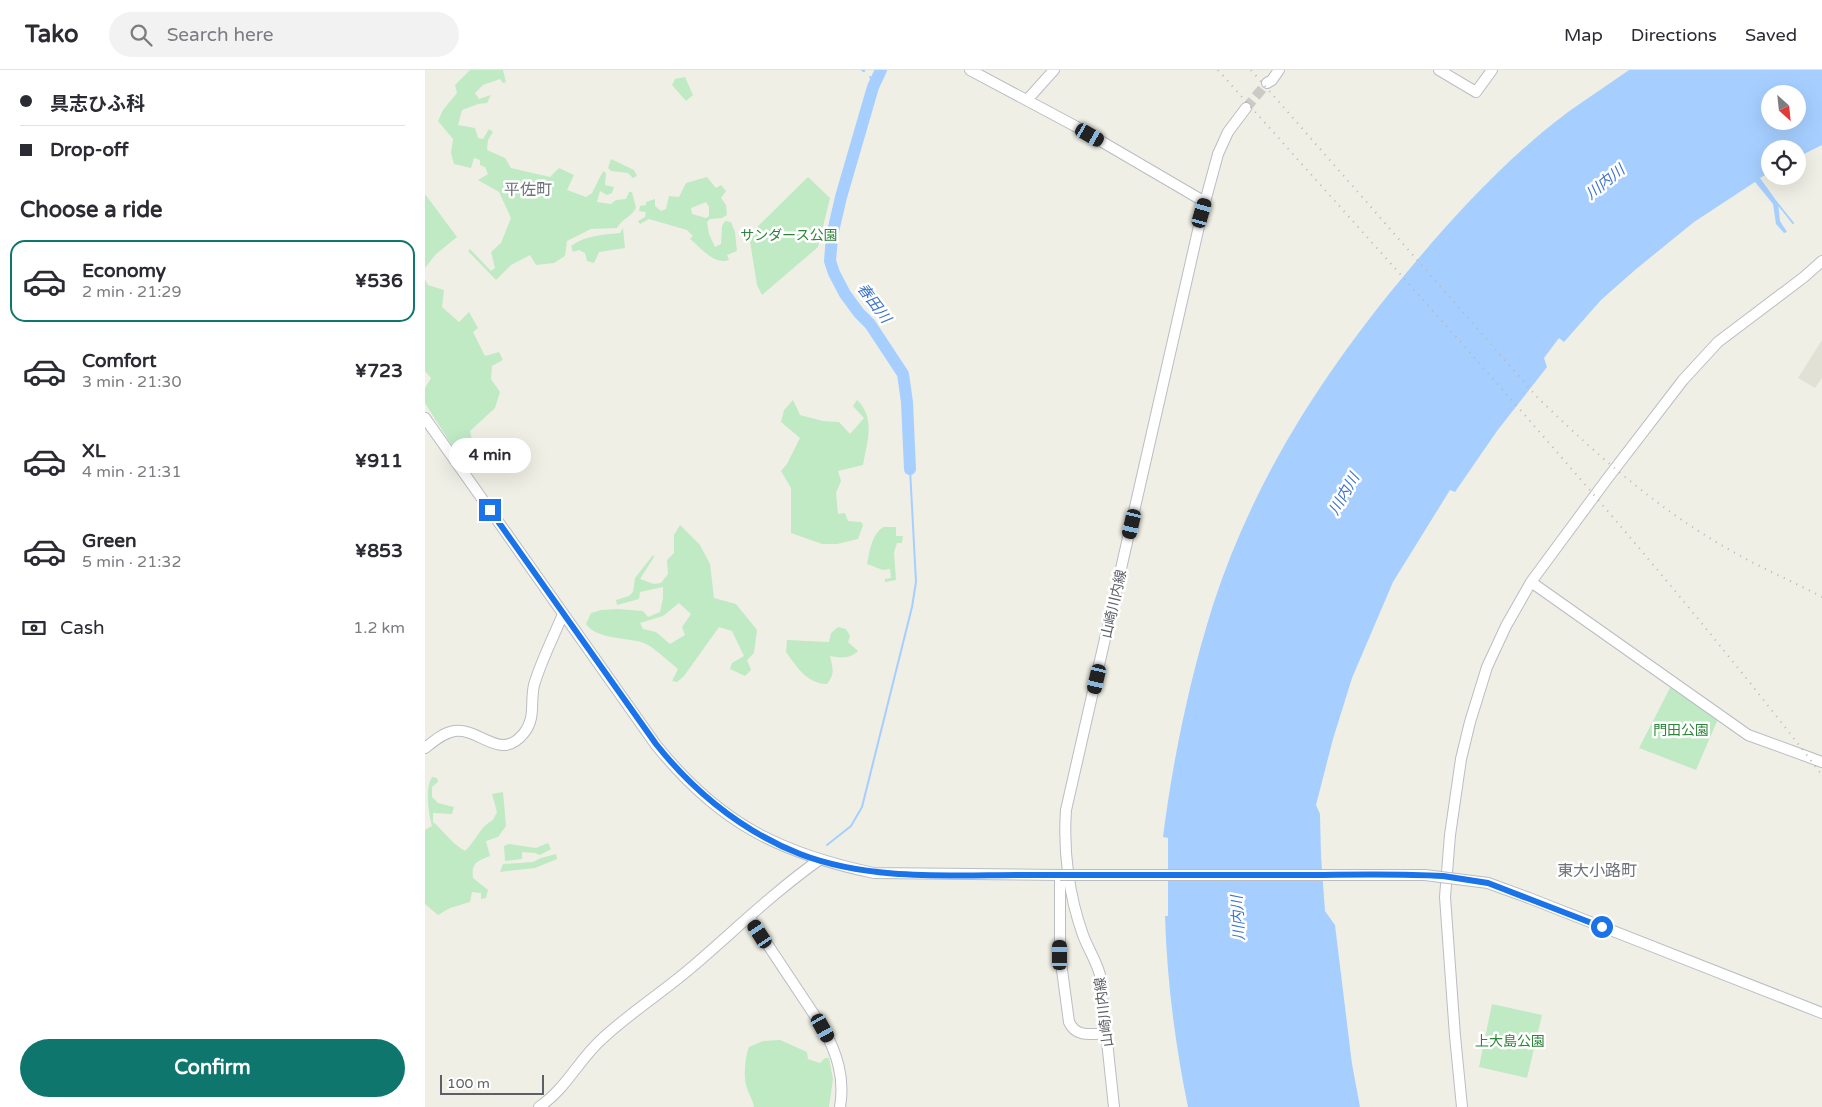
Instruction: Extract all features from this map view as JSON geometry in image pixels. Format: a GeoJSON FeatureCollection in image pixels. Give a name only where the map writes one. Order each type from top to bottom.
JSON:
{"type":"FeatureCollection","features":[{"type":"Feature","properties":{"kind":"street"},"geometry":{"type":"LineString","coordinates":[[970,70],[1027,100],[1205,202]]}},
{"type":"Feature","properties":{"kind":"street"},"geometry":{"type":"LineString","coordinates":[[1027,100],[1054,70]]}},
{"type":"Feature","properties":{"kind":"street"},"geometry":{"type":"LineString","coordinates":[[1267,83],[1279,70]]}},
{"type":"Feature","properties":{"kind":"street"},"geometry":{"type":"LineString","coordinates":[[1439,70],[1476,92],[1492,70]]}},
{"type":"Feature","properties":{"kind":"street","name":"山崎川内線"},"geometry":{"type":"LineString","coordinates":[[1114,1107],[1100,974],[1077,918],[1065,853],[1066,810],[1205,202],[1218,154],[1229,132],[1246,108]]}},
{"type":"Feature","properties":{"kind":"street"},"geometry":{"type":"LineString","coordinates":[[1462,1107],[1445,897],[1449,835],[1461,758],[1481,684],[1507,626],[1531,582],[1607,479],[1702,358],[1718,342],[1822,261]]}},
{"type":"Feature","properties":{"kind":"street"},"geometry":{"type":"LineString","coordinates":[[425,418],[674,767],[716,806],[754,832],[801,854],[874,873],[1425,875],[1488,883],[1822,1013]]}},
{"type":"Feature","properties":{"kind":"street"},"geometry":{"type":"LineString","coordinates":[[1531,582],[1749,735],[1822,762]]}},
{"type":"Feature","properties":{"kind":"street"},"geometry":{"type":"LineString","coordinates":[[425,748],[453,731],[468,732],[497,745],[512,743],[523,734],[532,718],[533,688],[540,666],[563,614]]}},
{"type":"Feature","properties":{"kind":"street"},"geometry":{"type":"LineString","coordinates":[[539,1107],[559,1091],[583,1058],[601,1039],[689,969],[798,875],[819,860]]}},
{"type":"Feature","properties":{"kind":"street"},"geometry":{"type":"LineString","coordinates":[[1060,875],[1060,955],[1068,1017],[1071,1026],[1078,1033],[1107,1033]]}},
{"type":"Feature","properties":{"kind":"street"},"geometry":{"type":"LineString","coordinates":[[750,918],[833,1045],[841,1074],[840,1107]]}},
{"type":"Feature","properties":{"kind":"shaded area"},"geometry":{"type":"Polygon","coordinates":[[[1822,340],[1822,378],[1815,388],[1798,378],[1822,340]]]}},
{"type":"Feature","properties":{"kind":"green space"},"geometry":{"type":"Polygon","coordinates":[[[470,70],[503,70],[506,82],[503,83],[500,79],[483,85],[475,93],[479,99],[491,95],[487,103],[462,110],[458,125],[475,128],[478,138],[483,139],[489,129],[493,132],[488,140],[487,150],[505,158],[511,168],[550,177],[559,168],[574,175],[567,190],[586,197],[592,193],[603,171],[606,173],[605,185],[614,187],[612,193],[607,195],[600,191],[597,202],[611,204],[616,200],[626,199],[629,192],[632,192],[636,208],[634,211],[617,228],[591,229],[567,241],[565,256],[554,263],[536,265],[530,255],[511,265],[496,280],[468,251],[470,249],[491,271],[495,268],[491,252],[501,243],[511,218],[499,192],[478,180],[488,174],[485,167],[480,165],[480,160],[474,158],[471,168],[454,164],[451,153],[453,139],[438,121],[443,110],[457,93],[455,85],[470,70]]]}},
{"type":"Feature","properties":{"kind":"green space"},"geometry":{"type":"Polygon","coordinates":[[[685,77],[693,95],[686,101],[672,85],[675,79],[685,77]]]}},
{"type":"Feature","properties":{"kind":"green space"},"geometry":{"type":"Polygon","coordinates":[[[611,159],[634,170],[637,176],[633,178],[628,173],[611,171],[608,168],[611,159]]]}},
{"type":"Feature","properties":{"kind":"green space"},"geometry":{"type":"Polygon","coordinates":[[[707,177],[716,188],[721,185],[726,191],[721,198],[726,205],[727,215],[722,218],[710,219],[707,222],[709,234],[715,247],[721,244],[722,226],[725,221],[731,222],[735,232],[737,251],[727,255],[729,260],[718,260],[708,255],[690,239],[693,236],[687,230],[649,219],[640,224],[638,221],[645,217],[646,212],[639,211],[640,206],[646,205],[646,202],[655,199],[655,206],[661,211],[666,209],[669,196],[679,197],[686,183],[707,177]],[[706,202],[691,208],[692,214],[706,218],[709,216],[709,207],[706,202]]]}},
{"type":"Feature","properties":{"kind":"green space","name":"サンダース公園"},"geometry":{"type":"Polygon","coordinates":[[[808,177],[830,198],[818,247],[762,295],[757,285],[749,235],[808,177]]]}},
{"type":"Feature","properties":{"kind":"green space"},"geometry":{"type":"Polygon","coordinates":[[[425,194],[457,237],[435,255],[425,268],[425,194]]]}},
{"type":"Feature","properties":{"kind":"green space"},"geometry":{"type":"Polygon","coordinates":[[[623,228],[625,248],[599,252],[594,263],[587,261],[585,253],[579,250],[573,252],[571,246],[577,242],[595,236],[620,233],[623,228]]]}},
{"type":"Feature","properties":{"kind":"green space"},"geometry":{"type":"Polygon","coordinates":[[[425,279],[428,285],[444,290],[442,307],[459,322],[469,312],[478,328],[473,332],[485,356],[499,352],[503,360],[492,366],[491,379],[500,392],[495,408],[470,431],[472,440],[454,449],[425,403],[425,388],[431,378],[425,371],[425,279]]]}},
{"type":"Feature","properties":{"kind":"green space"},"geometry":{"type":"Polygon","coordinates":[[[793,400],[800,415],[823,421],[839,422],[850,434],[864,418],[853,406],[857,400],[867,415],[869,431],[863,465],[838,471],[841,481],[836,493],[838,514],[845,513],[848,521],[861,522],[863,525],[858,539],[837,544],[822,544],[791,533],[791,488],[781,471],[787,464],[800,438],[781,422],[784,410],[793,400]]]}},
{"type":"Feature","properties":{"kind":"green space"},"geometry":{"type":"Polygon","coordinates":[[[680,525],[700,545],[710,564],[714,598],[736,604],[757,630],[754,653],[747,660],[751,670],[745,676],[730,669],[732,663],[744,656],[732,631],[719,627],[684,676],[677,682],[672,681],[678,669],[648,645],[597,633],[586,624],[591,613],[601,610],[643,611],[648,617],[660,612],[663,587],[640,592],[639,599],[617,605],[616,600],[629,596],[633,592],[635,578],[653,555],[654,557],[640,579],[654,584],[661,583],[668,574],[667,560],[674,553],[674,535],[680,525]],[[679,603],[663,616],[640,623],[643,629],[656,632],[670,644],[685,635],[682,627],[691,614],[679,603]]]}},
{"type":"Feature","properties":{"kind":"green space"},"geometry":{"type":"Polygon","coordinates":[[[883,527],[896,527],[896,536],[903,536],[902,543],[897,543],[894,552],[896,580],[885,582],[885,579],[891,578],[890,569],[883,570],[867,564],[873,539],[883,527]]]}},
{"type":"Feature","properties":{"kind":"green space"},"geometry":{"type":"Polygon","coordinates":[[[838,627],[846,629],[850,636],[848,642],[858,651],[848,657],[830,656],[833,671],[827,684],[808,678],[786,652],[787,640],[829,642],[831,633],[838,627]]]}},
{"type":"Feature","properties":{"kind":"green space","name":"門田公園"},"geometry":{"type":"Polygon","coordinates":[[[1671,686],[1718,719],[1696,770],[1639,748],[1671,686]]]}},
{"type":"Feature","properties":{"kind":"green space"},"geometry":{"type":"Polygon","coordinates":[[[432,777],[437,778],[438,782],[432,787],[432,797],[438,803],[454,807],[452,814],[433,813],[433,822],[460,848],[465,851],[481,830],[493,820],[497,812],[492,794],[503,792],[506,826],[498,837],[486,841],[490,856],[478,861],[473,869],[473,878],[488,890],[486,898],[481,899],[481,893],[472,892],[470,902],[450,908],[438,915],[425,904],[425,830],[432,826],[428,807],[428,787],[432,777]]]}},
{"type":"Feature","properties":{"kind":"green space"},"geometry":{"type":"Polygon","coordinates":[[[548,843],[551,849],[540,855],[522,852],[522,859],[505,861],[504,846],[509,844],[536,848],[548,843]]]}},
{"type":"Feature","properties":{"kind":"green space"},"geometry":{"type":"Polygon","coordinates":[[[556,854],[557,859],[535,868],[500,872],[503,864],[533,862],[556,854]]]}},
{"type":"Feature","properties":{"kind":"green space","name":"上大島公園"},"geometry":{"type":"Polygon","coordinates":[[[1492,1004],[1542,1015],[1527,1078],[1479,1067],[1492,1004]]]}},
{"type":"Feature","properties":{"kind":"green space"},"geometry":{"type":"Polygon","coordinates":[[[780,1040],[807,1052],[808,1059],[820,1063],[825,1058],[829,1058],[833,1079],[829,1107],[754,1107],[745,1079],[749,1047],[763,1041],[780,1040]]]}},
{"type":"Feature","properties":{"kind":"water","name":"川内川"},"geometry":{"type":"Polygon","coordinates":[[[1629,70],[1822,70],[1822,145],[1806,153],[1806,140],[1761,140],[1761,185],[1765,185],[1778,203],[1780,221],[1787,232],[1784,233],[1776,224],[1773,204],[1755,182],[1694,222],[1601,300],[1564,342],[1559,338],[1544,358],[1547,367],[1497,431],[1455,492],[1450,490],[1393,582],[1352,678],[1333,739],[1316,805],[1320,814],[1325,911],[1335,925],[1352,1064],[1360,1107],[1188,1107],[1179,1060],[1170,988],[1165,916],[1168,916],[1168,838],[1163,837],[1177,749],[1189,691],[1204,634],[1230,557],[1250,511],[1298,422],[1355,338],[1418,259],[1489,181],[1527,145],[1568,112],[1629,70]]]}},
{"type":"Feature","properties":{"kind":"waterway","name":"春田川"},"geometry":{"type":"LineString","coordinates":[[881,70],[873,87],[841,197],[832,236],[830,261],[845,294],[870,324],[903,374],[907,402],[910,469]]}},
{"type":"Feature","properties":{"kind":"waterway","name":"春田川"},"geometry":{"type":"LineString","coordinates":[[870,77],[875,82]]}},
{"type":"Feature","properties":{"kind":"waterway"},"geometry":{"type":"LineString","coordinates":[[1777,203],[1793,223]]}},
{"type":"Feature","properties":{"kind":"waterway"},"geometry":{"type":"LineString","coordinates":[[827,845],[851,826],[862,807],[912,607],[916,582],[910,469]]}},
{"type":"Feature","properties":{"kind":"tunnel"},"geometry":{"type":"LineString","coordinates":[[1246,108],[1267,83]]}},
{"type":"Feature","properties":{"kind":"railway"},"geometry":{"type":"LineString","coordinates":[[1218,70],[1450,330],[1602,505],[1677,594],[1822,775]]}},
{"type":"Feature","properties":{"kind":"railway"},"geometry":{"type":"LineString","coordinates":[[1251,70],[1538,398],[1584,442],[1632,483],[1709,538],[1822,597]]}},
{"type":"Feature","properties":{"kind":"district","name":"平佐町"},"geometry":{"type":"Point","coordinates":[528,190]}},
{"type":"Feature","properties":{"kind":"district","name":"東大小路町"},"geometry":{"type":"Point","coordinates":[1597,871]}},
{"type":"Feature","properties":{"kind":"route"},"geometry":{"type":"LineString","coordinates":[[490,510],[674,767],[697,790],[731,817],[754,832],[801,854],[874,873],[1443,876],[1488,883],[1602,927]]}}]}
